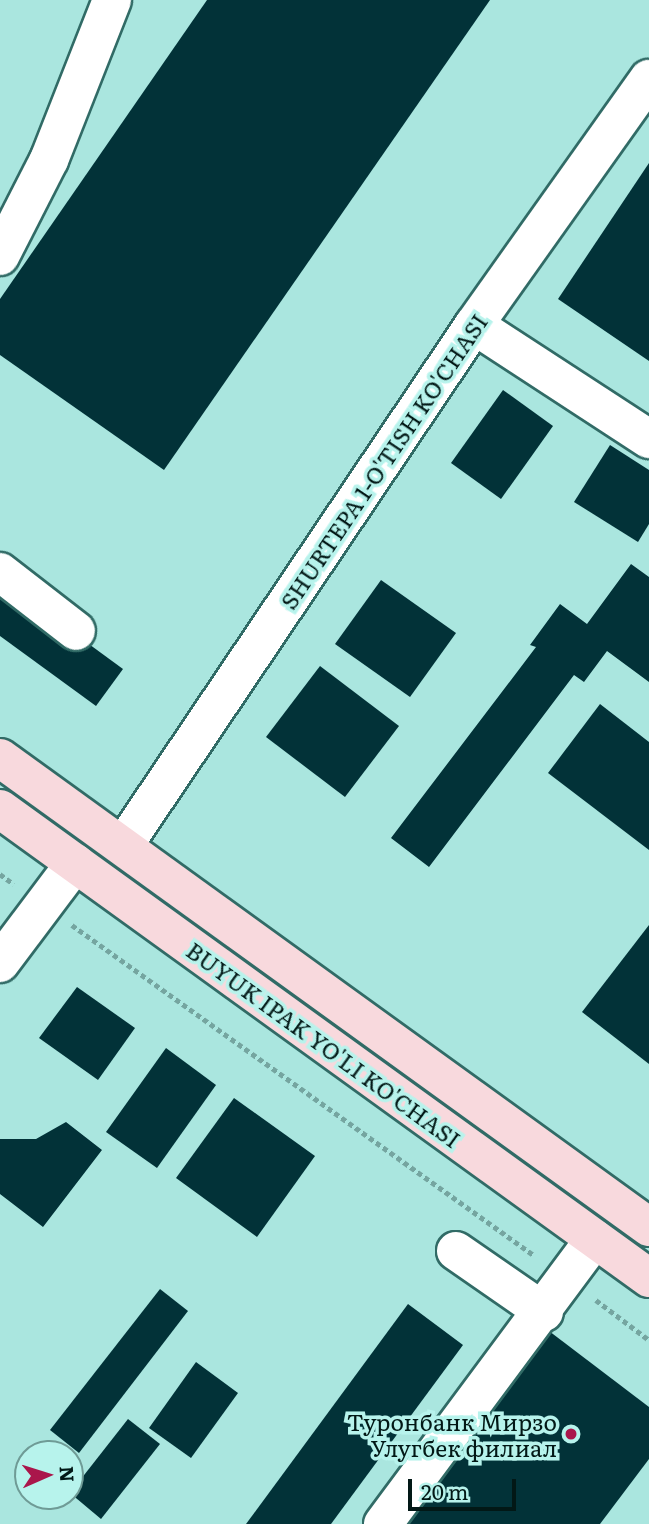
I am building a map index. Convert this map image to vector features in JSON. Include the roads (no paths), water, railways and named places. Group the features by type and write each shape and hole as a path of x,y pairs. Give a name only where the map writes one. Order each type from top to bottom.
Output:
{"main road":[{"name":"BUYUK IPAK YO'LI KO'CHASI","path":"0,758 649,1227"},
{"name":"BUYUK IPAK YO'LI KO'CHASI","path":"0,809 649,1278"},
{"path":"87,872 112,838"}],"street":[{"path":"0,256 49,160 111,0"},
{"name":"SHURTEPA 1-O'TISH KO'CHASI","path":"112,838 649,79"},
{"path":"474,325 649,439"},
{"path":"0,572 76,631"},
{"path":"0,964 42,904 87,872"},
{"path":"383,1524 569,1280 595,1239"},
{"path":"456,1251 544,1312"}],"place":[{"name":"Туронбанк Мирзо Улугбек филиал","path":"571,1434"}]}
